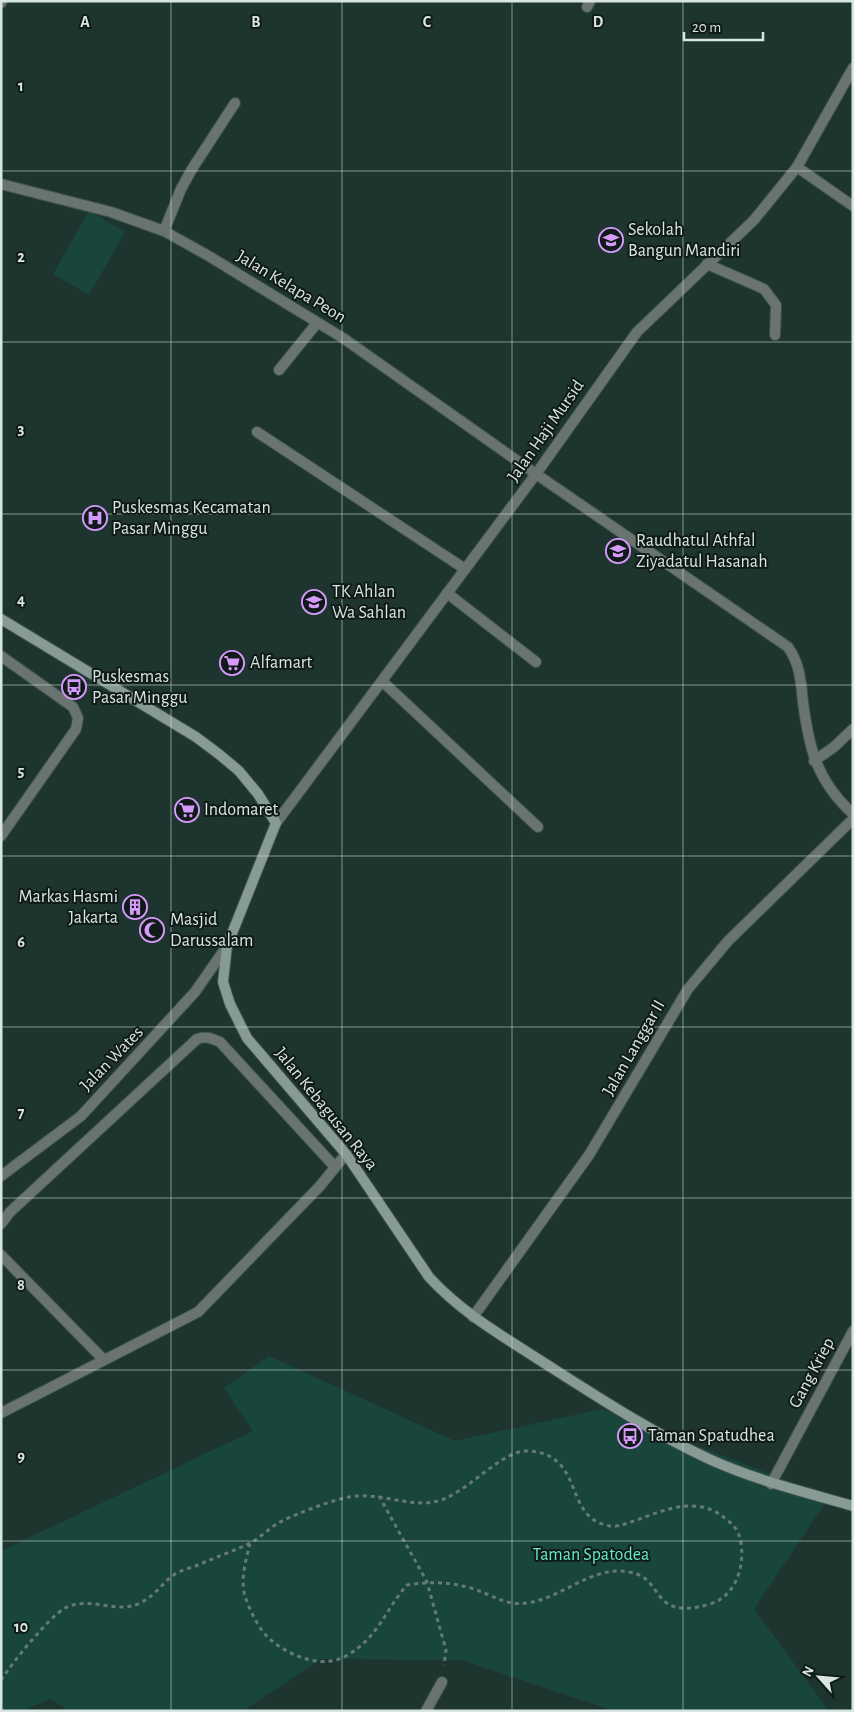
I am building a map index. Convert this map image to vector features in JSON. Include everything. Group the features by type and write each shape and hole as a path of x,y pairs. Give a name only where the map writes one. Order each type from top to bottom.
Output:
{"main road":[{"path":"1,619 196,737 220,754 239,771 258,794 276,823"},
{"name":"Jalan Kebagusan Raya","path":"276,823 227,946 223,982 230,1004 247,1038 346,1154 429,1277 446,1295 473,1317 597,1397 656,1432 708,1459 771,1484 853,1506"}],"street":[{"name":"Jalan Haji Mursid","path":"276,823 536,474 638,332 754,220 797,167 853,68"},
{"path":"164,231 192,169 235,103"},
{"path":"797,167 853,206"},
{"name":"Jalan Kelapa Peon","path":"1,184 111,212 164,231 343,338 536,474 788,647 799,669 814,761 836,798 853,814"},
{"path":"708,264 764,289 776,305 775,335"},
{"path":"278,370 317,322"},
{"path":"257,432 465,569"},
{"path":"447,593 536,662"},
{"path":"1,656 73,707 78,718 76,729 1,836"},
{"path":"382,681 538,826"},
{"path":"814,761 834,748 853,729"},
{"name":"Jalan Langgar II","path":"473,1317 589,1155 688,989 728,941 853,819"},
{"name":"Jalan Wates","path":"1,1176 81,1116 155,1038 195,992 227,946"},
{"path":"1,1224 10,1212 189,1045 203,1037 209,1037 220,1042 335,1167"},
{"path":"1,1413 198,1312 320,1186 346,1154"},
{"path":"1,1255 104,1360"},
{"name":"Gang Kriep","path":"771,1484 853,1331"},
{"path":"426,1711 442,1682"}],"path":[{"path":"1,1680 54,1616 66,1607 91,1602 116,1607 138,1605 156,1593 175,1574 250,1544 279,1523 339,1499 360,1495 433,1502 453,1495 502,1461 523,1450 546,1453 562,1463 581,1506 592,1519 606,1526 618,1526 684,1505 702,1506 721,1515 739,1532 743,1564 731,1590 715,1603 688,1610 673,1608 660,1600 646,1580 632,1572 615,1571 596,1575 542,1600 523,1604 506,1602 476,1590 455,1585 427,1582 407,1584 395,1598 386,1618 366,1642 345,1657 323,1662 296,1656 271,1641 257,1622 244,1594 244,1570 250,1544"},
{"path":"379,1496 427,1582 446,1650 442,1682"},
{"path":"1,1672 6,1673"}],"green space":[{"path":"89,211 125,232 89,295 53,274"},
{"name":"Taman Spatodea","path":"269,1356 455,1441 602,1409 829,1497 754,1609 829,1711 614,1711 461,1660 321,1659 243,1711 69,1711 51,1699 21,1711 1,1711 1,1551 253,1431 224,1388"}],"place":[{"name":"Sekolah Bangun Mandiri","path":"611,240"},
{"name":"Puskesmas Kecamatan Pasar Minggu","path":"95,518"},
{"name":"Raudhatul Athfal Ziyadatul Hasanah","path":"618,551"},
{"name":"TK Ahlan Wa Sahlan","path":"314,602"},
{"name":"Alfamart","path":"232,663"},
{"name":"Puskesmas Pasar Minggu","path":"74,687"},
{"name":"Indomaret","path":"187,810"},
{"name":"Markas Hasmi Jakarta","path":"135,907"},
{"name":"Masjid Darussalam","path":"152,930"},
{"name":"Taman Spatudhea","path":"630,1436"}]}
